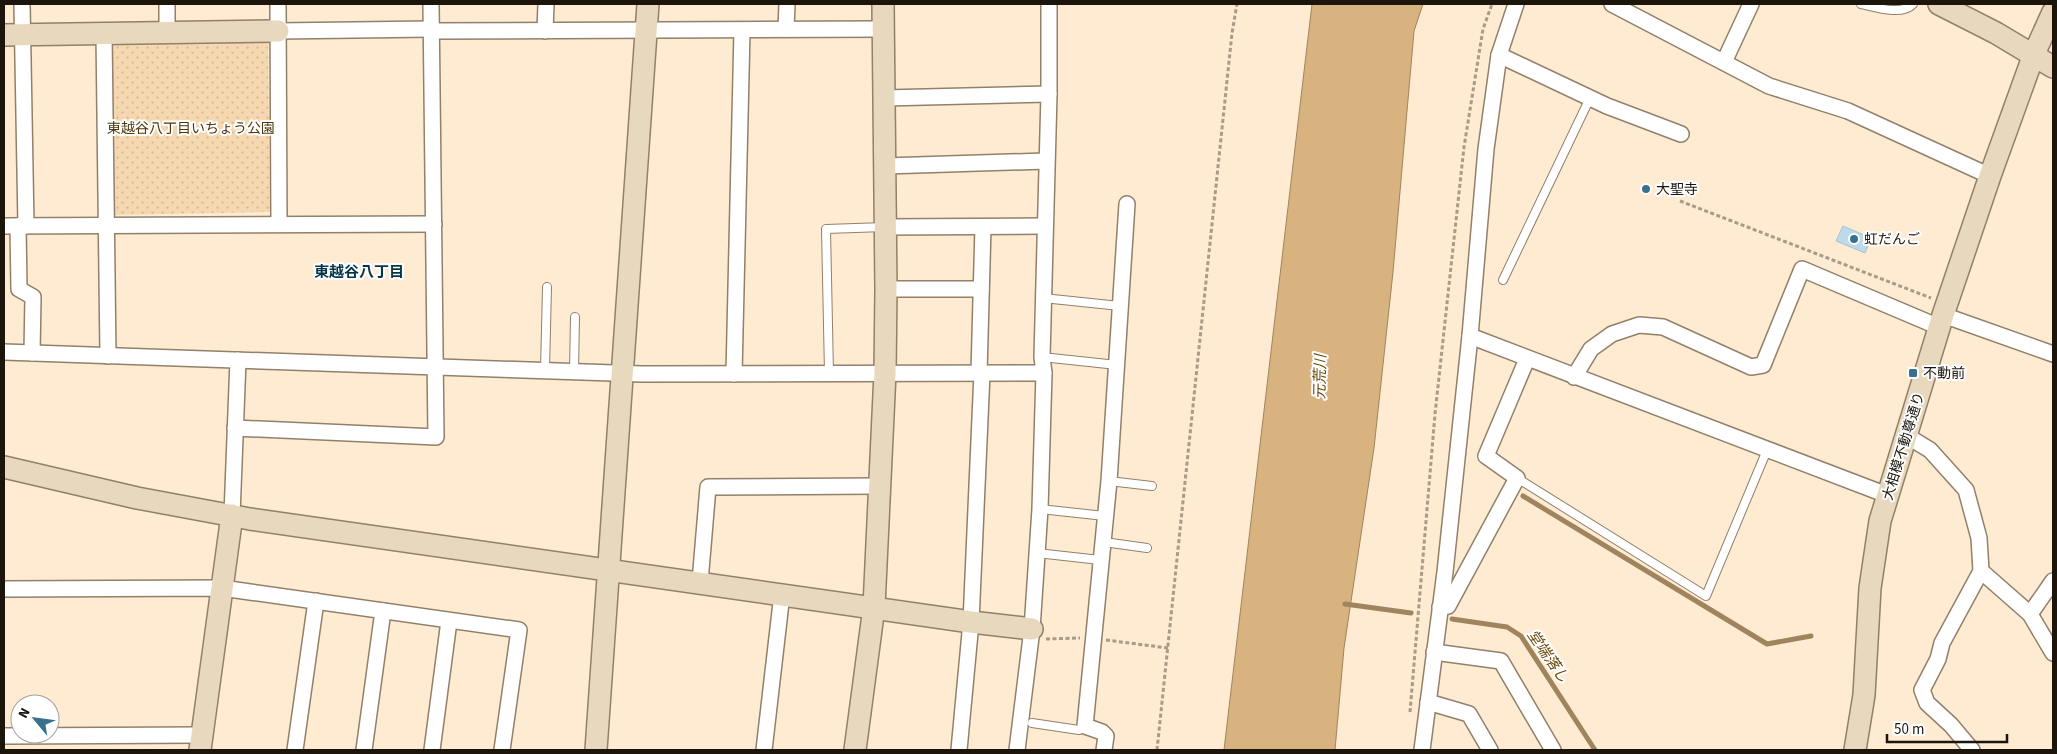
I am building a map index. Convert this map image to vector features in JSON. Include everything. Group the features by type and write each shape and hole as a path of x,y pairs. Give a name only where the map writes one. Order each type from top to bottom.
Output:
{"street":[{"path":"22,4 13,35 16,226 19,289 33,297 32,354"},
{"path":"167,4 167,32"},
{"path":"278,4 278,224"},
{"path":"235,428 436,437 431,4"},
{"path":"545,31 546,4"},
{"path":"596,750 648,4"},
{"path":"786,30 787,4"},
{"path":"855,750 874,607 885,373 883,4"},
{"path":"1017,750 1032,629 1040,509 1044,373 1042,356 1043,298 1049,94 1049,4"},
{"path":"1422,750 1470,336 1486,149 1499,55 1516,4"},
{"path":"1612,4 1770,86 1848,111 1990,176"},
{"path":"1724,62 1751,4"},
{"path":"1939,4 2034,54 2053,67"},
{"name":"大相模不動尊通り","path":"1855,750 1864,695 1870,588 1880,521 1943,315 1990,176 2034,54 2053,12"},
{"path":"13,35 278,31 742,31 883,29"},
{"path":"734,374 742,31"},
{"path":"104,34 108,356"},
{"path":"1499,55 1590,98 1681,134"},
{"path":"884,98 1049,94"},
{"path":"884,166 1046,161"},
{"path":"1104,750 1106,736 1102,732 1085,726 1094,652 1100,560 1104,542 1109,481 1127,204"},
{"path":"16,226 434,224"},
{"path":"959,750 971,622 983,226"},
{"path":"885,227 1045,226"},
{"path":"1574,376 1591,349 1612,334 1639,325 1663,327 1751,367 1763,365 1802,269 1943,315 2053,354"},
{"path":"886,289 981,289"},
{"path":"1470,336 1887,496"},
{"path":"4,352 621,373 1044,373"},
{"path":"1440,607 1448,606 1517,478 1486,456 1528,359"},
{"path":"4,736 201,743 232,515 238,360"},
{"path":"1907,436 1930,450 1966,490 1979,538 1981,571 1942,643 1938,659 1922,690 1927,703 1950,724 1972,750"},
{"path":"4,467 110,492 232,515 971,622 1032,629"},
{"path":"700,582 708,487 879,486"},
{"path":"1981,571 2030,614 2053,653"},
{"path":"2030,614 2053,581"},
{"path":"4,589 222,588 519,630 502,750"},
{"path":"764,750 782,594"},
{"path":"295,750 316,601"},
{"path":"364,750 383,611"},
{"path":"432,750 449,621"},
{"path":"1434,652 1501,661 1553,750"},
{"path":"1428,702 1470,714 1490,750"}],"lane":[{"path":"1861,4 1901,10 1913,4"},
{"path":"1503,280 1590,98"},
{"path":"829,372 826,229 885,227"},
{"path":"545,370 547,286"},
{"path":"1043,298 1120,306"},
{"path":"574,371 575,317"},
{"path":"1042,356 1117,365"},
{"path":"1517,478 1706,596 1767,450"},
{"path":"1109,481 1152,486"},
{"path":"1040,509 1105,516"},
{"path":"1104,542 1147,548"},
{"path":"1037,554 1100,560"},
{"path":"1032,723 1079,730 1087,727"}],"path":[{"path":"1157,750 1232,33 1237,4"},
{"path":"1410,713 1435,414 1464,147 1483,29 1492,4"},
{"path":"1680,201 1943,315"},
{"path":"1154,646 1168,648"}],"green space":[{"name":"東越谷八丁目いちょう公園","path":"268,40 270,212 114,215 111,43"}],"water":[{"name":"元荒川","path":"1312,4 1423,4 1414,31 1393,272 1374,448 1344,648 1335,750 1224,750"}],"building":[{"name":"虹だんご","path":"1843,226 1871,238 1865,253 1836,241"}],"waterway":[{"path":"1523,496 1767,644 1811,636"},
{"name":"堂端落し","path":"1345,604 1411,613"},
{"name":"堂端落し","path":"1452,619 1507,627 1521,636 1595,750"}],"place":[{"name":"大聖寺","path":"1646,189"},
{"name":"虹だんご","path":"1854,239"},
{"name":"不動前","path":"1913,373"}],"district":[{"name":"東越谷八丁目","path":"359,272"}]}
